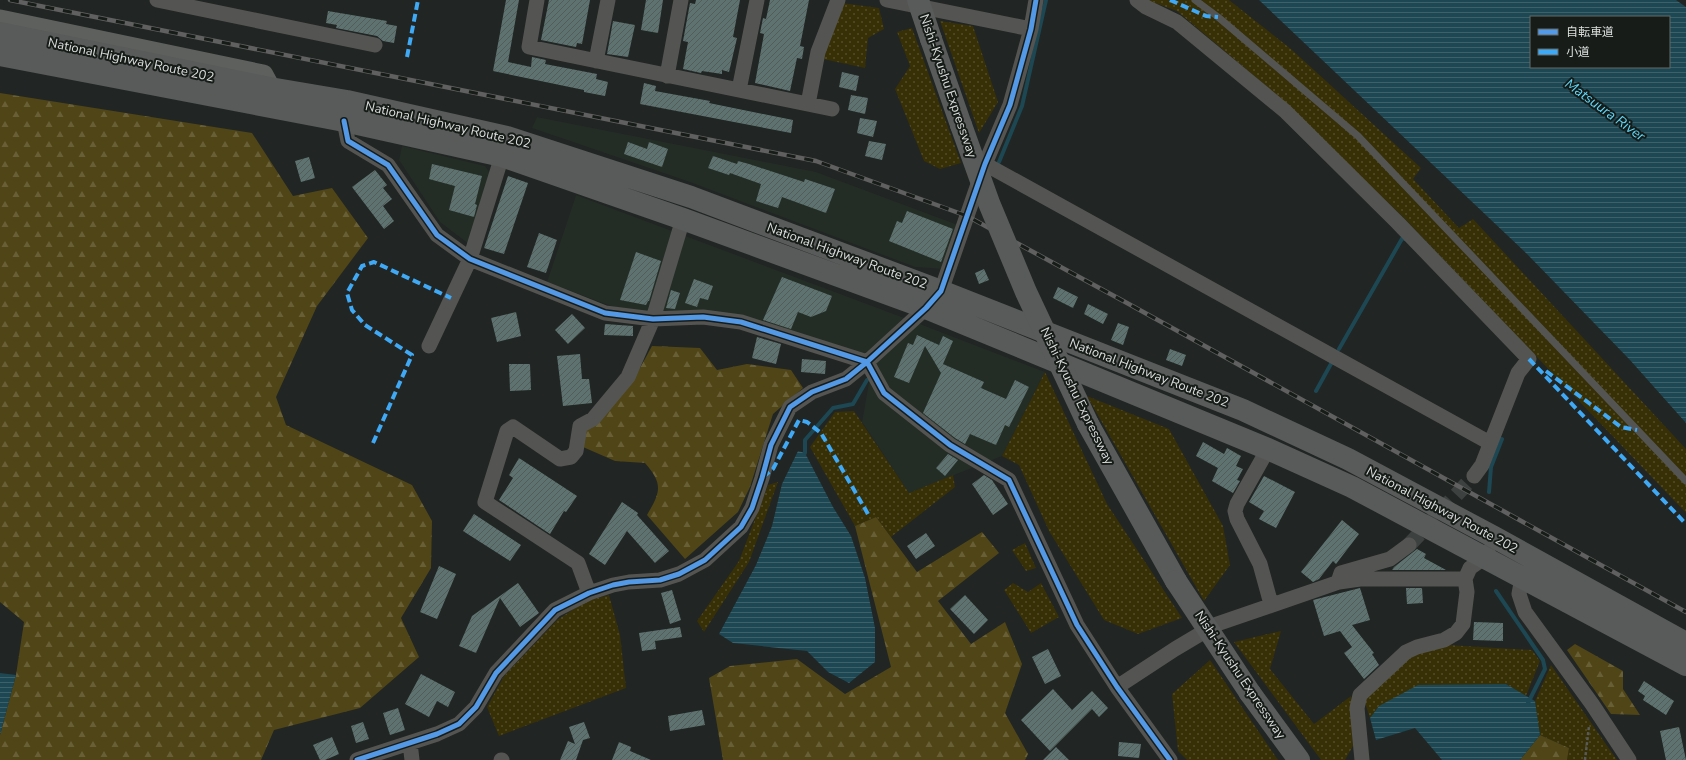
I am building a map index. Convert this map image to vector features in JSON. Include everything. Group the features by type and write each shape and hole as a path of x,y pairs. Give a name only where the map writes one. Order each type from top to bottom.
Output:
{"highway":[{"name":"Nishi-Kyushu Expressway","path":"918,0 960,125 990,203 1026,292 1088,424 1176,581 1250,693 1299,760"},
{"name":"National Highway Route 202","path":"0,33 270,88 347,101 507,137 691,197 941,291 1243,410 1348,459 1494,537 1686,643"},
{"name":"National Highway Route 202","path":"0,55 344,121 502,156 683,219 926,308 1268,449 1352,487 1686,665"}],"main road":[{"path":"0,20 264,75 270,88"}],"street":[{"path":"537,0 529,47 832,109"},
{"path":"596,61 608,0"},
{"path":"667,76 681,0"},
{"path":"739,90 757,0"},
{"path":"808,104 818,52 838,0"},
{"path":"887,0 1031,29"},
{"path":"357,760 437,734 458,724 476,707 496,673 555,610 589,593 629,582 660,580 679,574 705,560 741,527 752,508 762,478 770,445 790,406 812,392 846,379 867,362 926,308 941,291 985,164 1010,105 1031,29 1036,0"},
{"path":"1137,0 1146,7 1177,22 1285,111 1398,223 1530,359 1518,373 1482,465 1474,476"},
{"path":"167,1 375,45"},
{"path":"344,121 348,141 388,165 437,235 470,259 605,313 653,319 703,317 741,322 867,362 884,393 950,445 1009,480 1077,625 1117,687 1166,758"},
{"path":"429,346 470,259 502,156"},
{"path":"985,164 1490,443"},
{"path":"589,593 578,563 485,502 507,431 513,428 560,459 571,457 576,451 580,426 593,419 628,377 653,319 683,219"},
{"path":"1268,449 1236,504 1235,511 1237,519 1260,564 1271,604"},
{"path":"1362,760 1357,708 1360,695 1406,652 1417,647 1444,640 1456,633 1464,624 1467,592 1465,579 1470,568 1484,558 1494,537"},
{"path":"1339,582 1341,573 1390,559 1409,545"},
{"path":"1522,578 1518,594 1525,612 1592,704 1628,760"},
{"path":"1117,687 1175,649 1217,624 1271,604 1339,582 1360,579 1465,579"},
{"path":"410,743 412,760"}],"lane":[{"path":"1195,0 1218,17 1358,136 1686,481"}],"path":[{"path":"1584,760 1592,704"}],"shaded area":[{"path":"1147,0 1229,0 1291,49 1421,168 1413,179 1459,228 1473,219 1686,449 1686,513 1404,218 1278,96 1177,11"},
{"path":"842,3 879,8 884,29 868,38 865,68 823,59"},
{"path":"940,21 973,26 998,102 979,133"},
{"path":"912,28 961,163 940,169 924,161 895,89 910,66 897,32"},
{"path":"537,117 816,172 958,225 944,269 915,267 690,182 532,128"},
{"path":"402,146 485,166 492,176 470,245 440,222 399,160"},
{"path":"576,195 1045,372 1002,456 909,493 862,422 873,360 720,313 667,314 619,309 547,282"},
{"path":"1045,372 1107,504 1182,618 1138,634 1104,620 1049,531 1019,465 1002,456"},
{"path":"1087,396 1169,429 1223,526 1230,565 1204,601"},
{"path":"854,411 909,493 953,475 955,487 891,537 876,517 855,526 810,447 835,412"},
{"path":"778,482 749,562 704,632 697,621 739,561 768,485"},
{"path":"1025,543 1036,568 1026,571 1012,550"},
{"path":"1013,583 1028,592 1041,583 1059,617 1031,633 1004,590"},
{"path":"609,595 620,635 626,688 499,736 487,707 504,676 557,620 586,601"},
{"path":"1281,631 1270,669 1314,724 1351,696 1353,746 1345,760 1321,760 1234,642"},
{"path":"1448,645 1532,650 1540,661 1526,696 1506,684 1379,706 1370,718 1364,700 1413,653"},
{"path":"1210,660 1278,760 1187,760 1178,751 1172,694"},
{"path":"1551,665 1617,760 1567,760 1569,748 1540,735 1535,701"}],"green space":[{"path":"0,93 252,133 293,196 332,188 368,238 317,306 276,397 286,425 412,485 432,521 431,568 401,618 419,657 360,708 274,730 261,760 0,760 0,735 16,675 24,622 0,602"},
{"path":"652,346 700,348 717,370 747,364 791,370 803,388 773,414 750,487 738,512 685,559 647,515 655,500 658,488 655,477 645,463 615,461 583,447 584,431 634,379"},
{"path":"876,517 917,572 982,532 999,553 938,601 971,644 1005,622 1022,664 1005,713 1028,754 1025,760 723,760 709,678 730,666 797,659 845,694 891,667 855,526"},
{"path":"1575,644 1623,671 1623,689 1640,715 1611,714 1567,650"},
{"path":"1540,735 1569,748 1567,760 1520,760"}],"water":[{"name":"Matsuura River","path":"1259,0 1676,0 1686,7 1686,423 1630,360 1527,254"},
{"path":"798,451 805,453 833,507 851,536 865,578 875,628 875,662 849,683 828,672 807,651 733,643 719,634 756,565 772,526 782,484"},
{"path":"0,673 16,675 0,735"},
{"path":"1506,684 1535,701 1540,735 1520,760 1442,760 1415,728 1376,740 1370,718 1379,706 1418,685"}],"building":[{"path":"506,0 519,0 508,62 531,67 532,57 546,60 545,64 597,74 596,79 608,82 605,96 584,92 584,90 493,71"},
{"path":"549,0 590,0 582,44 577,43 576,47 541,40"},
{"path":"646,0 663,0 658,33 641,30"},
{"path":"696,0 740,0 733,37 737,38 729,72 722,70 722,74 702,71 701,73 683,69 688,42 683,41 690,3 695,4"},
{"path":"770,0 809,0 800,46 804,47 802,59 797,58 790,91 755,83 764,34 760,33 763,18 766,19"},
{"path":"328,11 387,21 386,24 397,26 394,43 383,41 377,36 336,28 337,25 326,23"},
{"path":"613,21 635,25 628,57 607,54"},
{"path":"842,72 859,76 856,91 839,87"},
{"path":"644,83 656,86 655,91 710,101 709,103 793,120 791,133 640,104"},
{"path":"851,95 868,98 865,114 848,110"},
{"path":"860,118 877,121 873,137 857,133"},
{"path":"869,141 886,144 882,160 865,156"},
{"path":"628,142 647,149 649,142 668,149 662,167 624,154"},
{"path":"713,156 737,164 738,161 749,164 804,182 805,179 835,189 826,213 782,197 778,208 756,201 761,184 730,173 729,175 708,168"},
{"path":"309,157 315,178 301,182 295,161"},
{"path":"432,164 482,176 475,204 477,205 474,217 449,210 455,186 429,179"},
{"path":"375,170 387,185 383,188 392,199 383,206 394,221 384,229 352,187"},
{"path":"508,176 528,183 504,254 484,248"},
{"path":"907,211 953,229 941,262 889,241 897,221 902,223"},
{"path":"539,233 557,240 546,273 527,267"},
{"path":"636,252 661,261 649,301 646,305 620,300"},
{"path":"984,269 989,280 979,284 975,273"},
{"path":"782,277 832,296 826,311 811,317 798,312 791,329 763,320"},
{"path":"694,279 713,286 708,300 700,298 697,307 685,303"},
{"path":"1058,287 1078,297 1073,308 1053,298"},
{"path":"671,290 680,293 675,309 666,308"},
{"path":"1088,304 1108,314 1103,324 1084,314"},
{"path":"516,312 521,336 497,342 491,318"},
{"path":"572,314 585,328 568,344 555,330"},
{"path":"1118,323 1129,327 1123,345 1111,340"},
{"path":"605,324 633,326 633,336 604,335"},
{"path":"917,335 939,345 943,336 953,341 943,364 984,382 981,388 1006,399 1015,380 1029,387 1009,427 1005,425 996,445 970,434 965,444 923,413 941,373 925,346 909,383 894,377 908,343 913,345"},
{"path":"757,337 781,344 776,364 752,358"},
{"path":"1170,349 1186,355 1182,366 1166,360"},
{"path":"580,354 582,379 589,379 592,403 563,406 557,356"},
{"path":"802,359 826,361 825,374 801,372"},
{"path":"509,364 530,364 531,390 510,391"},
{"path":"1203,442 1224,454 1227,448 1241,456 1236,466 1243,469 1237,480 1240,481 1233,493 1212,481 1218,468 1196,456"},
{"path":"948,454 958,460 945,476 936,468"},
{"path":"519,458 577,496 566,512 564,511 550,534 499,500 513,478 509,475"},
{"path":"984,475 992,480 1008,504 993,515 972,484"},
{"path":"1264,476 1295,492 1276,528 1259,519 1264,511 1249,502"},
{"path":"622,502 638,513 637,515 669,551 655,563 627,531 605,565 589,554"},
{"path":"474,514 521,545 510,561 463,531"},
{"path":"1342,520 1359,534 1336,564 1333,561 1319,579 1313,582 1301,572"},
{"path":"926,533 935,546 916,559 907,546"},
{"path":"1417,549 1426,554 1424,558 1446,570 1392,570"},
{"path":"439,566 456,574 437,619 420,612"},
{"path":"518,583 539,613 520,627 500,598 476,653 459,646 472,616"},
{"path":"1360,588 1370,620 1352,625 1374,653 1372,654 1379,665 1364,679 1344,653 1352,647 1340,631 1324,636 1313,600"},
{"path":"1406,588 1422,588 1423,603 1407,604"},
{"path":"672,590 681,620 670,624 661,593"},
{"path":"965,595 988,620 974,634 950,609"},
{"path":"1474,622 1503,623 1503,641 1473,640"},
{"path":"680,627 682,637 655,641 656,649 642,651 639,633"},
{"path":"1048,649 1061,676 1045,684 1032,657"},
{"path":"421,674 455,692 448,707 437,701 429,717 405,704"},
{"path":"1644,681 1674,701 1666,715 1643,700 1645,696 1638,691"},
{"path":"1053,689 1072,710 1092,691 1108,708 1099,717 1092,709 1050,751 1021,720"},
{"path":"398,708 405,730 390,735 383,713"},
{"path":"702,710 705,725 670,731 668,716"},
{"path":"363,722 369,739 356,743 351,726"},
{"path":"584,722 590,738 583,740 576,760 560,760 568,741 575,744 569,727"},
{"path":"1679,727 1686,760 1666,760 1660,731"},
{"path":"332,737 339,754 325,760 320,760 313,745"},
{"path":"619,742 631,747 630,751 651,760 612,760"},
{"path":"1119,742 1141,744 1139,758 1118,756"},
{"path":"1056,747 1069,760 1043,760"}],"waterway":[{"path":"999,162 1022,106 1046,0"},
{"path":"1339,349 1403,237 1405,239"},
{"path":"1316,391 1332,362"},
{"path":"805,453 805,440 833,408 853,404 867,380"},
{"path":"1489,492 1491,467 1502,439"},
{"path":"1496,591 1543,660 1545,669 1528,703"}],"tunnel":[{"path":"1409,545 1474,476"}],"railway":[{"path":"10,0 816,161 967,216 1686,612"}],"marked path":[{"path":"407,57 418,0"},
{"path":"1170,0 1206,16 1218,17"},
{"path":"373,443 412,355 365,325 352,310 347,293 362,266 374,262 451,298"},
{"path":"1529,359 1686,524"},
{"path":"1546,371 1621,427 1637,430"},
{"path":"763,477 773,469 799,420 807,422 821,433 868,514"}],"cycle path":[{"path":"357,760 437,734 459,724 476,707 496,673 555,610 589,593 613,585 629,582 660,580 679,574 705,560 741,527 752,508 771,445 790,407 812,392 846,379 867,362 926,308 941,291 985,164 1010,105 1031,29 1036,0"},
{"path":"344,121 348,141 388,165 437,235 470,259 605,313 653,319 703,317 741,322 867,362 884,393 950,445 1009,480 1077,625 1117,687 1170,760"}]}
